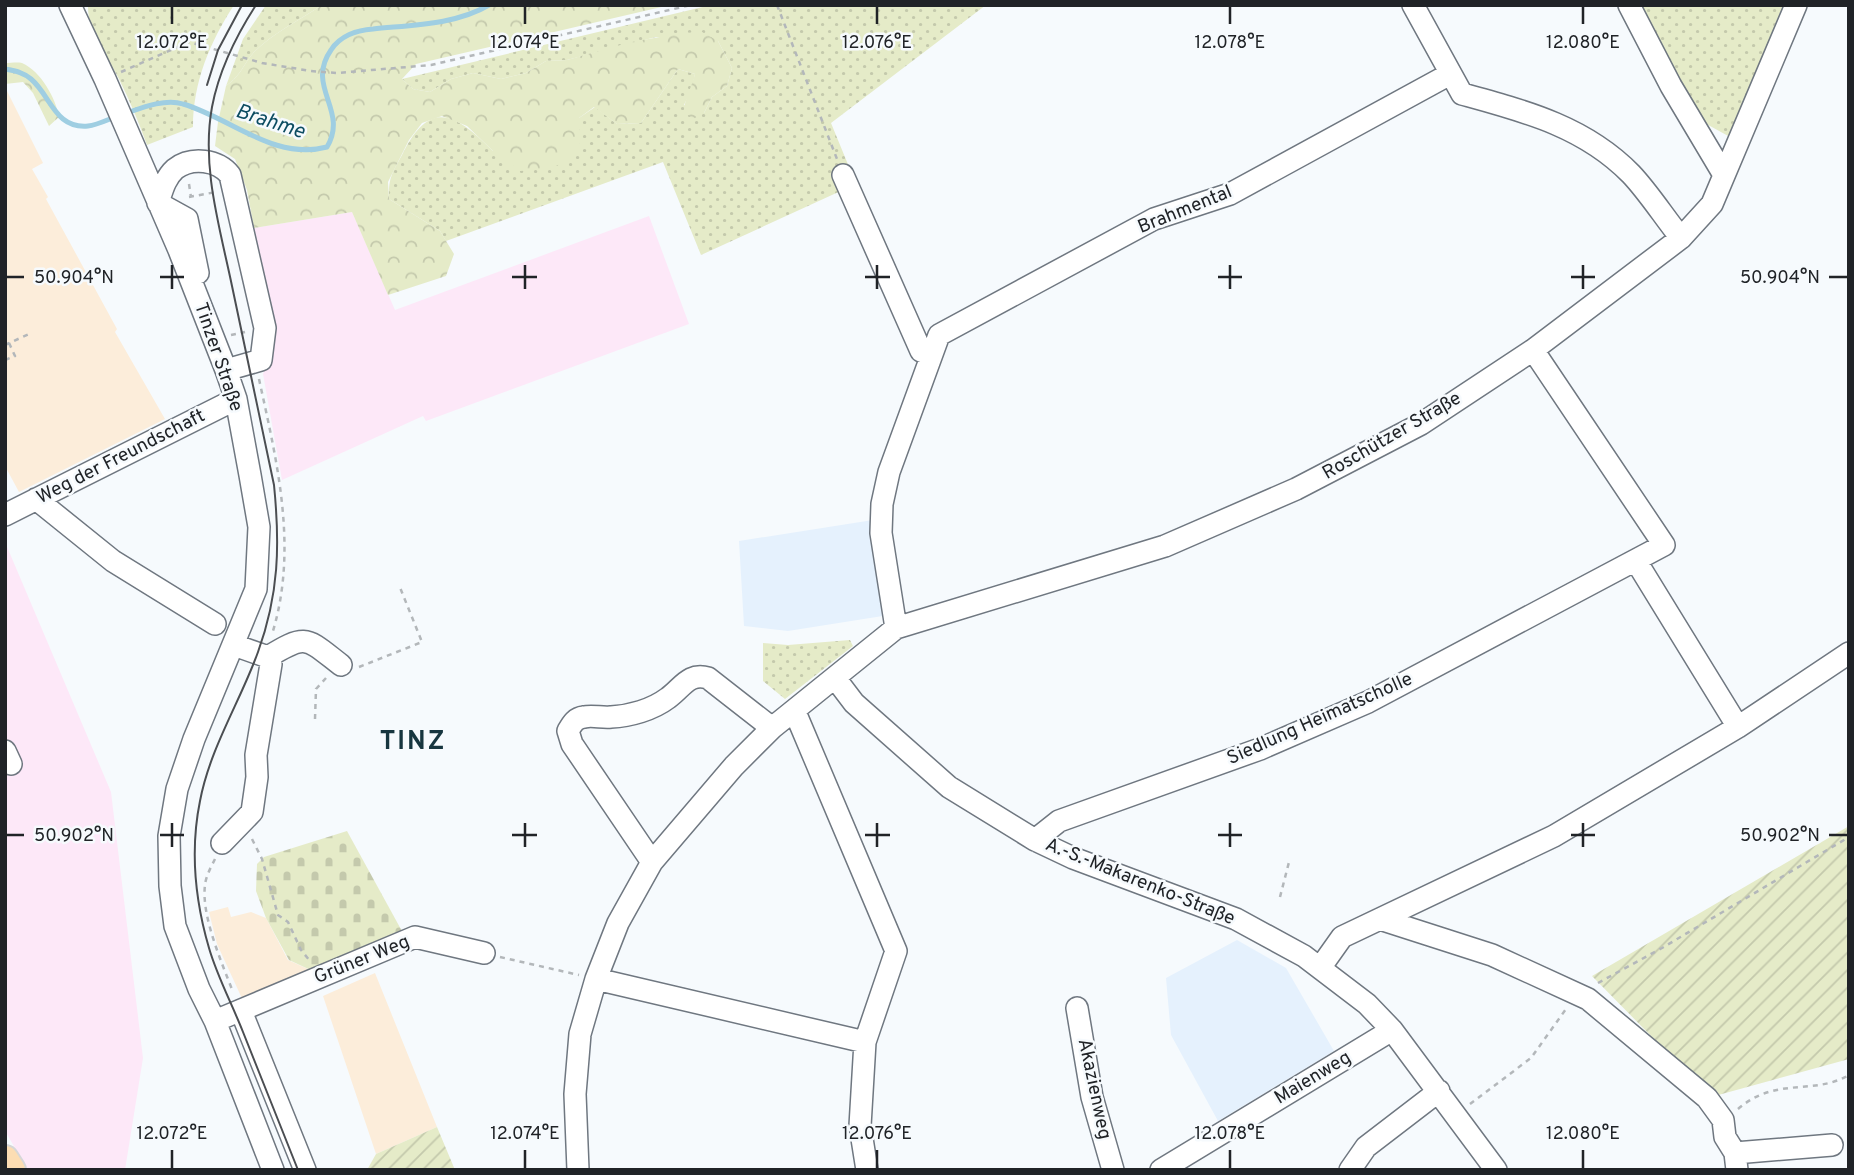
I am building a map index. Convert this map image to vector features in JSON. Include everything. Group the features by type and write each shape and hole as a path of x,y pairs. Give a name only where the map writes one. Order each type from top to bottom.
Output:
{"main road":[{"path":"5,1159 12,1170"}],"street":[{"name":"Tinzer Straße","path":"70,5 158,203 226,370 236,399 259,527 256,589 194,738 177,789 169,836 170,886 176,926 273,1170"},
{"path":"1413,5 1462,94 1519,110 1578,132 1630,174 1681,238"},
{"path":"1629,5 1671,86 1724,175"},
{"name":"Roschützer Straße","path":"835,678 897,628 1166,546 1284,495 1421,424 1533,350 1681,238 1712,204 1796,5"},
{"name":"Brahmental","path":"897,628 881,533 882,504 889,472 939,335 1154,219 1230,194 1450,74"},
{"path":"158,203 164,183 175,170 186,164 209,162 223,166 230,175 265,328 261,360 226,370"},
{"path":"843,175 921,351 931,355"},
{"name":"Siedlung Heimatscholle","path":"1035,840 1059,821 1260,749 1368,702 1664,545 1533,350"},
{"name":"Weg der Freundschaft","path":"5,515 236,399"},
{"path":"36,499 113,561 215,624"},
{"path":"1636,561 1738,727"},
{"path":"268,657 293,642 304,640 314,644 344,668"},
{"path":"222,843 252,812 257,777 256,755 271,664 268,657 234,645"},
{"path":"1320,968 1342,937 1554,836 1738,727 1849,653"},
{"path":"652,862 572,744 568,731 574,721 583,717 613,717 643,711 667,699 688,679 699,675 708,678 772,728"},
{"path":"578,1170 575,1094 580,1034 596,979 618,923 652,862 726,776 772,728 835,678"},
{"name":"A.-S.-Makarenko-Straße","path":"835,678 854,703 948,787 1035,840 1073,858 1236,919 1304,956 1367,1004 1392,1030 1496,1170"},
{"path":"794,712 896,951 865,1042 860,1126 867,1170"},
{"path":"1380,919 1492,955 1588,999 1707,1098 1730,1145 1832,1145"},
{"name":"Grüner Weg","path":"215,1021 415,937 484,953"},
{"path":"596,979 865,1042"},
{"name":"Akazienweg","path":"1077,1008 1091,1097 1114,1170"},
{"path":"241,1011 305,1170"},
{"name":"Maienweg","path":"1161,1170 1392,1030"},
{"path":"1350,1170 1366,1147 1439,1091"}],"path":[{"path":"105,79 189,42 262,63 311,71 337,73 431,65 691,5"},
{"path":"777,5 843,175"},
{"path":"158,203 235,188"},
{"path":"214,338 265,328"},
{"path":"5,360 15,356 7,344 29,334"},
{"path":"316,719 316,689 323,679 344,668 422,642 399,585"},
{"path":"241,822 262,859 278,915 288,922 301,950 313,965 315,979"},
{"path":"1456,1115 1531,1058 1577,994 1662,948 1849,837"},
{"path":"222,843 205,882 204,898 215,946 241,1011"},
{"path":"1280,897 1289,862"},
{"path":"484,953 596,979"},
{"path":"1730,1145 1753,1096 1781,1088 1837,1082 1849,1075"}],"shaded area":[{"path":"5,87 43,163 32,169 48,197 46,199 117,329 115,332 165,419 19,492 5,466"},
{"path":"352,212 395,310 649,216 689,324 426,421 423,416 282,480 263,374 274,346 275,322 254,228"},
{"path":"873,520 889,615 788,631 744,626 739,541"},
{"path":"5,542 111,792 143,1058 125,1170 28,1170 5,1131"},
{"path":"228,907 231,917 251,912 266,918 288,960 317,973 245,1005 217,944 209,912"},
{"path":"1237,940 1286,968 1334,1051 1218,1121 1171,1035 1166,978"},
{"path":"375,973 437,1127 376,1154 323,996"}],"green space":[{"path":"88,5 234,5 210,48 196,94 193,127 147,145 123,87 94,34"},
{"path":"266,5 322,5 261,45 226,86 243,39"},
{"path":"322,5 670,5 416,64 402,79 413,89 430,92 451,79 473,73 501,79 526,73 546,61 567,60 631,42 683,33 702,32 718,41 732,68 727,86 712,97 704,113 693,119 684,112 695,74 678,69 641,123 617,124 594,107 579,118 580,154 552,168 520,171 493,151 467,126 442,116 422,123 409,140 388,182 389,199 440,231 454,254 446,276 388,295 352,212 254,228 247,190 235,159 215,146 226,86 261,45"},
{"path":"711,5 986,5 831,123 856,184 701,255 663,162 446,241 440,231 389,199 390,180 413,135 434,118 456,121 468,128 493,151 579,118 595,107 617,124 641,123 678,69 695,74 684,105 704,113 712,97 727,86 732,68 718,41 656,37 567,60 546,61 526,73 501,79 473,73 451,79 430,92 413,89 402,79"},
{"path":"1639,5 1783,5 1730,137 1701,121"},
{"path":"5,63 22,63 35,72 46,86 55,102 59,117 49,126 33,93 23,82 5,84"},
{"path":"850,640 853,646 785,699 763,681 763,643 788,645"},
{"path":"1849,826 1849,1059 1711,1097 1592,976"},
{"path":"347,831 403,933 317,973 289,960 266,918 256,891 257,864 264,857"},
{"path":"437,1127 455,1170 367,1170 376,1154"}],"waterway":[{"name":"Brahme","path":"124,114 153,104 176,102 201,110 271,143 308,150 327,147 333,121 322,76 324,63 339,41 361,31 462,17 489,5"},
{"name":"Brahme","path":"5,69 22,73 31,79 61,117 77,126 98,124 115,117"}],"tram line":[{"path":"207,85 218,50 242,5"},
{"path":"256,5 235,41 219,80 212,107 209,152 217,220 274,485 276,569 270,610 258,652 205,781 197,819 195,856 200,912 212,958 298,1170"}],"district":[{"name":"TINZ","path":"413,742"}]}
